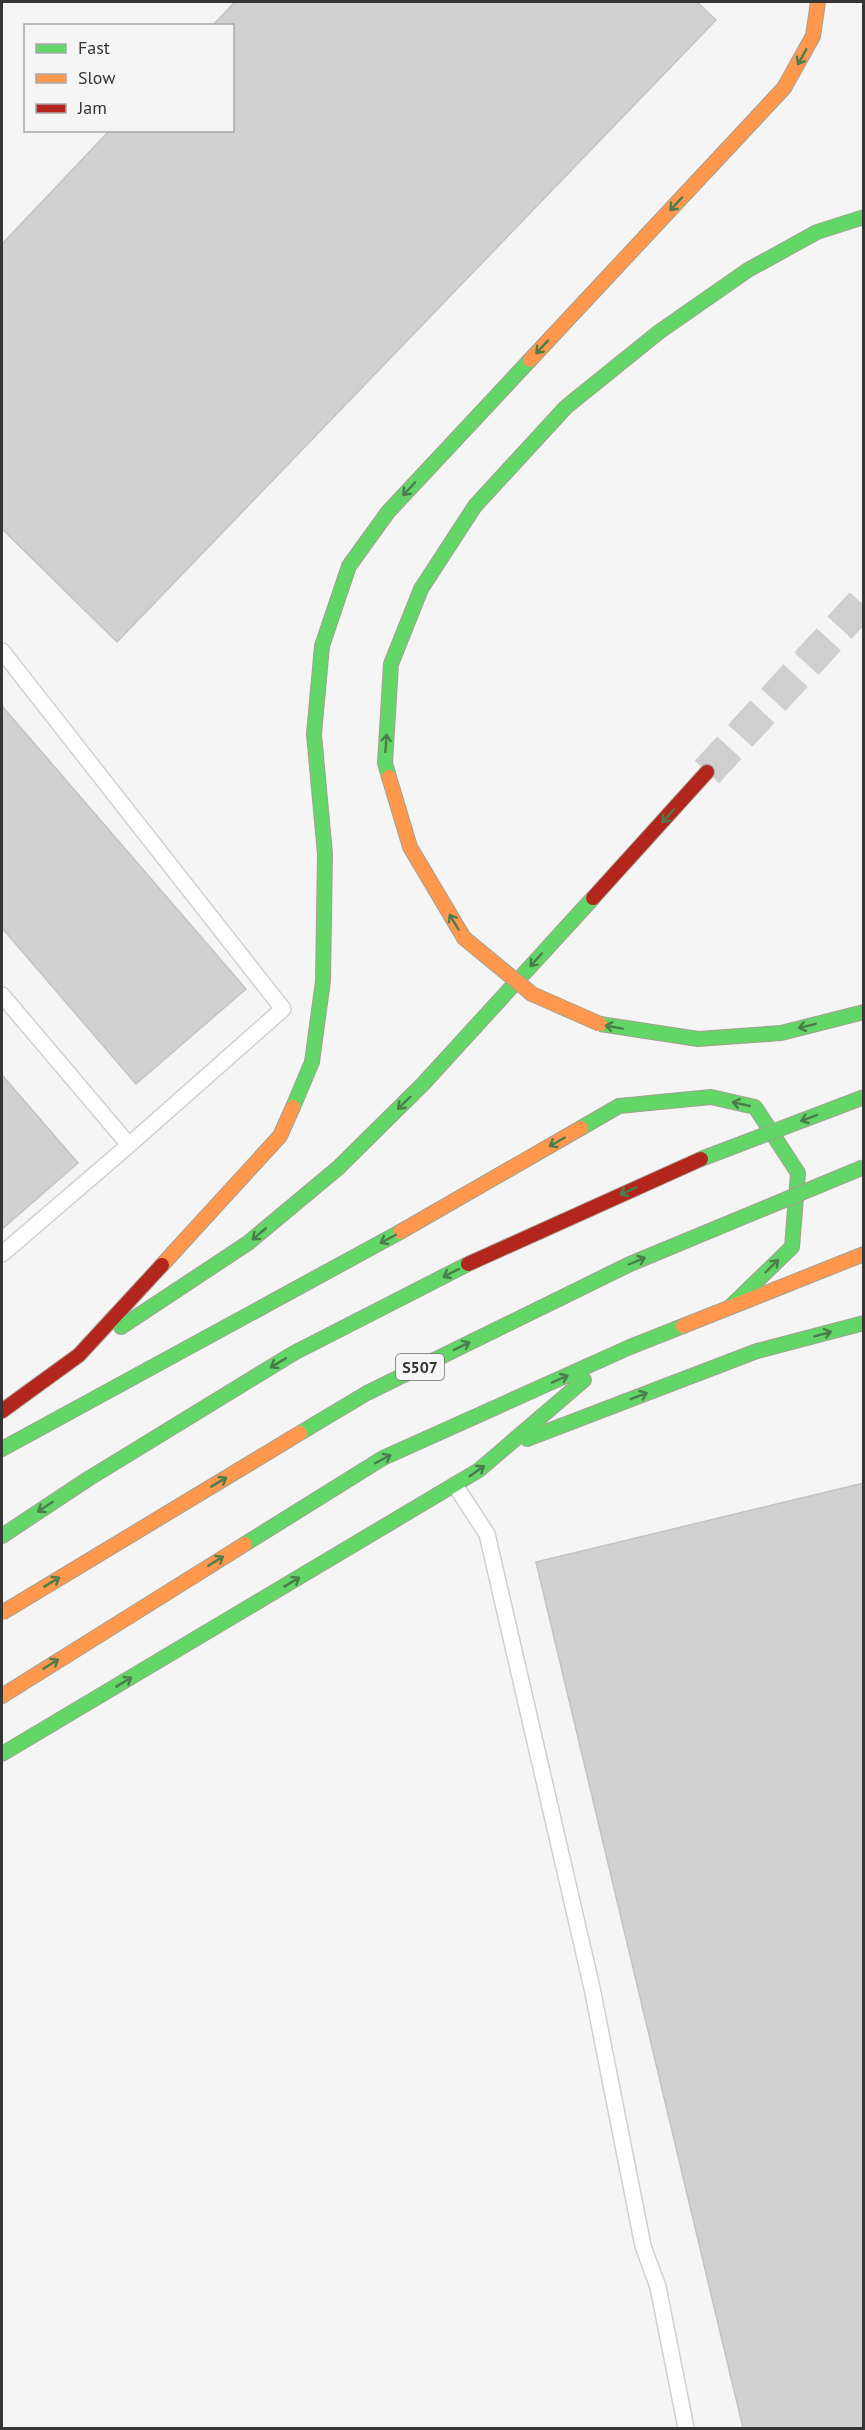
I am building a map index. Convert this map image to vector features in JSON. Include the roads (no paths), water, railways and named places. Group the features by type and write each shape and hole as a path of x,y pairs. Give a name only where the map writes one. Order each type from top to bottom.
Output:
{"highway":[{"path":"79,1355 280,1136 312,1062 323,981 325,854 314,734 322,646 349,566 388,512 784,88 813,36 818,2"},
{"path":"864,217 817,232 748,270 659,333 566,407 476,506 422,589 391,664 385,763 410,847 464,938 532,994 605,1026 698,1039 781,1033 864,1012"},
{"path":"2,1411 79,1355 248,1243 338,1168 423,1084 707,772"},
{"path":"2,1449 432,1215 619,1106 711,1097 755,1107 798,1173 792,1247 730,1307"},
{"path":"2,1536 88,1479 294,1353 496,1249 693,1162 864,1097"},
{"name":"S507","path":"2,1613 367,1393 630,1264 864,1167"},
{"path":"2,1696 383,1458 614,1355 864,1254"},
{"path":"787,1285 864,1262"},
{"path":"505,1447 757,1352 864,1323"},
{"path":"2,1754 479,1470 614,1355"}],"lane":[{"path":"2,651 283,1009 2,1254"},
{"path":"2,994 129,1145"},
{"path":"455,1485 487,1534 592,1988 643,2246 658,2287 686,2428"}],"tunnel":[{"path":"707,772 864,601"}]}
